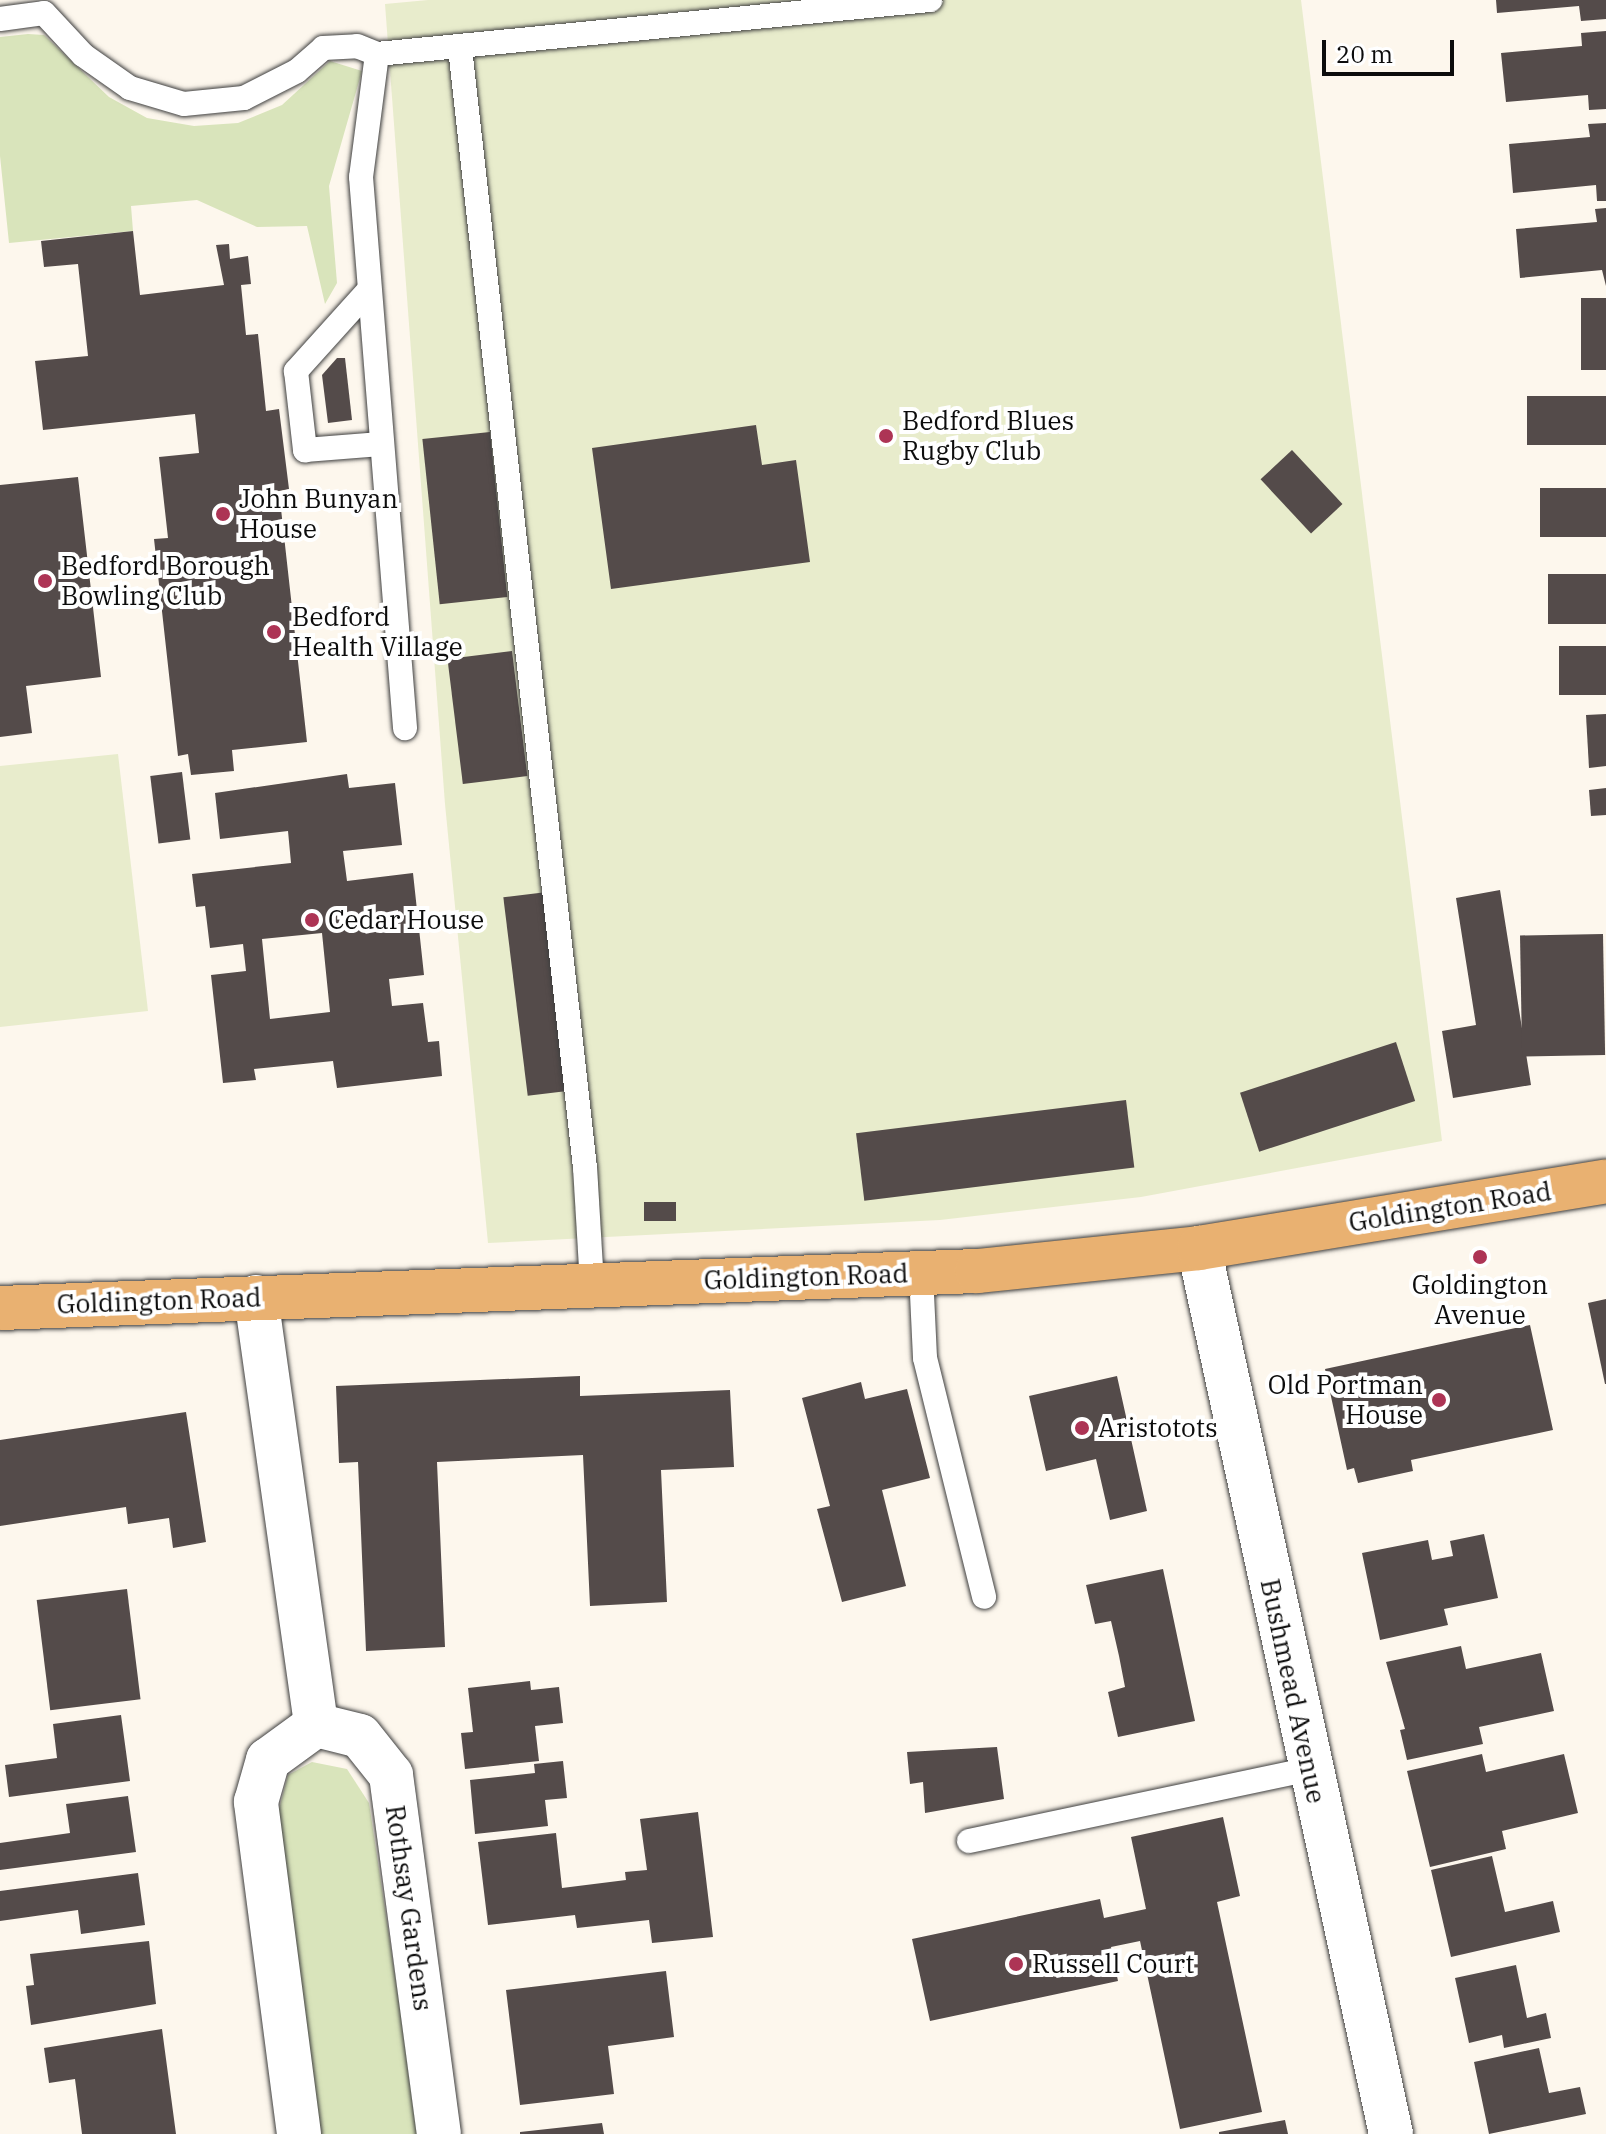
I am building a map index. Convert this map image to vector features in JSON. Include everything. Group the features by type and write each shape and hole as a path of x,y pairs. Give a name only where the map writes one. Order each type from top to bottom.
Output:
{"main road":[{"name":"Goldington Road","path":"0,1308 921,1273 1199,1248 1606,1181"}],"street":[{"name":"Bushmead Avenue","path":"1199,1248 1391,2134"},
{"path":"256,1297 316,1725 268,1760 256,1802 299,2134"},
{"name":"Rothsay Gardens","path":"316,1725 360,1736 391,1775 439,2134"}],"lane":[{"path":"0,19 44,13 83,55 130,88 184,104 244,98 297,71 323,48 357,46 377,54 460,48 930,0"},
{"path":"460,48 585,1167 592,1286"},
{"path":"377,54 361,177 405,728"},
{"path":"368,291 296,371 305,450 381,444"},
{"path":"921,1273 925,1358 984,1597"},
{"path":"969,1841 1310,1769"}],"green space":[{"name":"Bedford Blues Rugby Club","path":"428,0 1301,0 1442,1141 1141,1197 940,1220 488,1243 445,804 385,4"},
{"path":"44,35 109,97 147,118 194,126 238,123 282,105 330,61 362,71 329,186 337,283 325,304 307,226 257,227 197,200 131,206 133,231 9,243 0,156 0,37"},
{"path":"118,754 148,1011 0,1027 0,766"},
{"path":"312,1762 347,1769 369,1803 419,2134 314,2134 276,1821 288,1775"}],"building":[{"path":"1496,0 1606,0 1606,19 1581,21 1579,6 1497,13"},
{"path":"1606,31 1606,109 1589,110 1588,95 1506,102 1501,53 1582,46 1581,33"},
{"path":"1606,123 1606,201 1597,201 1596,185 1513,193 1509,144 1590,137 1588,124"},
{"path":"1606,208 1606,286 1602,270 1520,278 1516,229 1597,222 1595,209"},
{"name":"John Bunyan House","path":"133,231 140,295 224,285 216,245 229,244 230,259 248,256 251,284 241,285 246,335 258,334 266,411 279,409 289,489 279,491 307,742 232,750 234,771 191,775 188,754 178,756 154,539 168,538 159,457 199,453 195,414 43,430 35,361 88,356 78,264 44,267 41,241"},
{"path":"1581,298 1606,298 1606,370 1581,370"},
{"path":"337,358 345,358 352,420 328,423 322,375"},
{"path":"1527,396 1606,396 1606,445 1527,445"},
{"path":"756,425 762,465 796,460 810,562 611,589 592,448"},
{"path":"490,432 507,597 440,604 422,439"},
{"path":"1292,450 1342,504 1311,533 1261,479"},
{"name":"Bedford Borough Bowling Club","path":"78,477 101,677 26,686 32,733 0,737 0,485"},
{"path":"1540,488 1606,488 1606,537 1540,537"},
{"path":"1548,574 1606,574 1606,624 1548,624"},
{"path":"1559,646 1606,646 1606,695 1559,695"},
{"path":"512,651 527,776 463,784 447,659"},
{"path":"1606,714 1606,766 1589,768 1586,715"},
{"path":"182,772 190,839 159,843 150,776"},
{"name":"Cedar House","path":"347,774 349,788 395,783 402,845 343,851 347,881 413,873 424,975 389,979 392,1006 423,1003 428,1042 439,1041 442,1076 337,1088 333,1061 254,1069 256,1080 223,1083 211,975 246,971 243,944 210,948 205,906 196,907 192,874 291,863 288,831 220,839 215,793","holes":["322,933 330,1012 270,1019 262,939"]},
{"path":"1606,788 1606,815 1591,816 1589,790"},
{"path":"1500,890 1531,1085 1453,1098 1442,1031 1476,1025 1456,898"},
{"path":"547,892 571,1091 528,1096 503,897"},
{"path":"1603,934 1605,1055 1522,1056 1520,935"},
{"path":"1396,1042 1415,1101 1259,1152 1240,1093"},
{"path":"1126,1100 1134,1167 864,1201 856,1133"},
{"path":"644,1202 676,1202 676,1221 644,1221"},
{"path":"1606,1299 1606,1384 1605,1384 1588,1303"},
{"name":"Old Portman House","path":"1530,1325 1553,1430 1411,1460 1413,1471 1358,1483 1354,1468 1347,1470 1325,1369"},
{"path":"580,1376 580,1396 730,1390 734,1467 661,1470 667,1602 590,1606 583,1455 437,1462 445,1647 366,1651 358,1462 339,1463 336,1386"},
{"name":"Aristotots","path":"1117,1376 1147,1511 1110,1520 1096,1459 1046,1471 1029,1396"},
{"path":"861,1382 865,1399 907,1389 930,1478 882,1490 906,1586 842,1602 817,1509 830,1506 802,1398"},
{"path":"186,1412 206,1542 173,1548 169,1518 128,1524 126,1507 0,1526 0,1440"},
{"path":"1484,1534 1498,1598 1444,1609 1448,1625 1380,1640 1362,1553 1428,1540 1432,1560 1453,1556 1450,1541"},
{"path":"1163,1569 1195,1721 1118,1737 1108,1692 1125,1687 1119,1656 1111,1621 1095,1624 1086,1585"},
{"path":"127,1589 141,1699 50,1710 37,1600"},
{"path":"1461,1646 1466,1669 1541,1653 1554,1711 1479,1727 1483,1744 1407,1760 1400,1730 1405,1729 1386,1662"},
{"path":"530,1681 531,1690 559,1687 563,1723 535,1726 539,1761 465,1769 461,1733 473,1732 468,1688"},
{"path":"121,1715 130,1781 9,1797 5,1765 57,1758 53,1724"},
{"path":"997,1747 1004,1799 925,1813 923,1782 910,1784 907,1752"},
{"path":"1482,1754 1486,1772 1564,1754 1578,1813 1502,1831 1506,1849 1430,1867 1407,1771"},
{"path":"563,1761 567,1798 545,1800 548,1826 475,1834 470,1780 535,1773 534,1764"},
{"path":"128,1796 136,1852 0,1870 0,1843 70,1833 66,1804"},
{"path":"698,1812 713,1937 652,1943 649,1920 577,1928 575,1915 488,1925 478,1842 556,1833 562,1888 626,1880 625,1872 647,1870 640,1819"},
{"name":"Russell Court","path":"1223,1817 1240,1896 1217,1902 1262,2112 1180,2129 1140,1941 1111,1947 1118,1981 930,2021 912,1939 1100,1899 1104,1918 1146,1909 1131,1837"},
{"path":"1492,1856 1505,1912 1553,1901 1560,1932 1451,1957 1431,1870"},
{"path":"138,1873 145,1925 81,1934 78,1910 0,1921 0,1891"},
{"path":"149,1941 156,2004 31,2025 26,1986 34,1985 30,1954"},
{"path":"1516,1965 1527,2018 1546,2013 1551,2038 1504,2048 1502,2035 1469,2043 1455,1978"},
{"path":"666,1971 674,2037 608,2046 614,2094 520,2105 506,1990"},
{"path":"162,2029 176,2134 82,2134 75,2079 49,2083 44,2048"},
{"path":"1539,2048 1549,2093 1580,2087 1586,2114 1489,2134 1474,2062"},
{"path":"1285,2120 1288,2134 1219,2134 1219,2132"},
{"path":"602,2123 604,2134 520,2134 520,2132"}],"place":[{"name":"Bedford Blues Rugby Club","path":"886,436"},
{"name":"John Bunyan House","path":"223,514"},
{"name":"Bedford Borough Bowling Club","path":"45,581"},
{"name":"Bedford Health Village","path":"274,632"},
{"name":"Cedar House","path":"312,920"},
{"name":"Goldington Avenue","path":"1480,1257"},
{"name":"Old Portman House","path":"1439,1400"},
{"name":"Aristotots","path":"1082,1428"},
{"name":"Russell Court","path":"1016,1964"}]}
